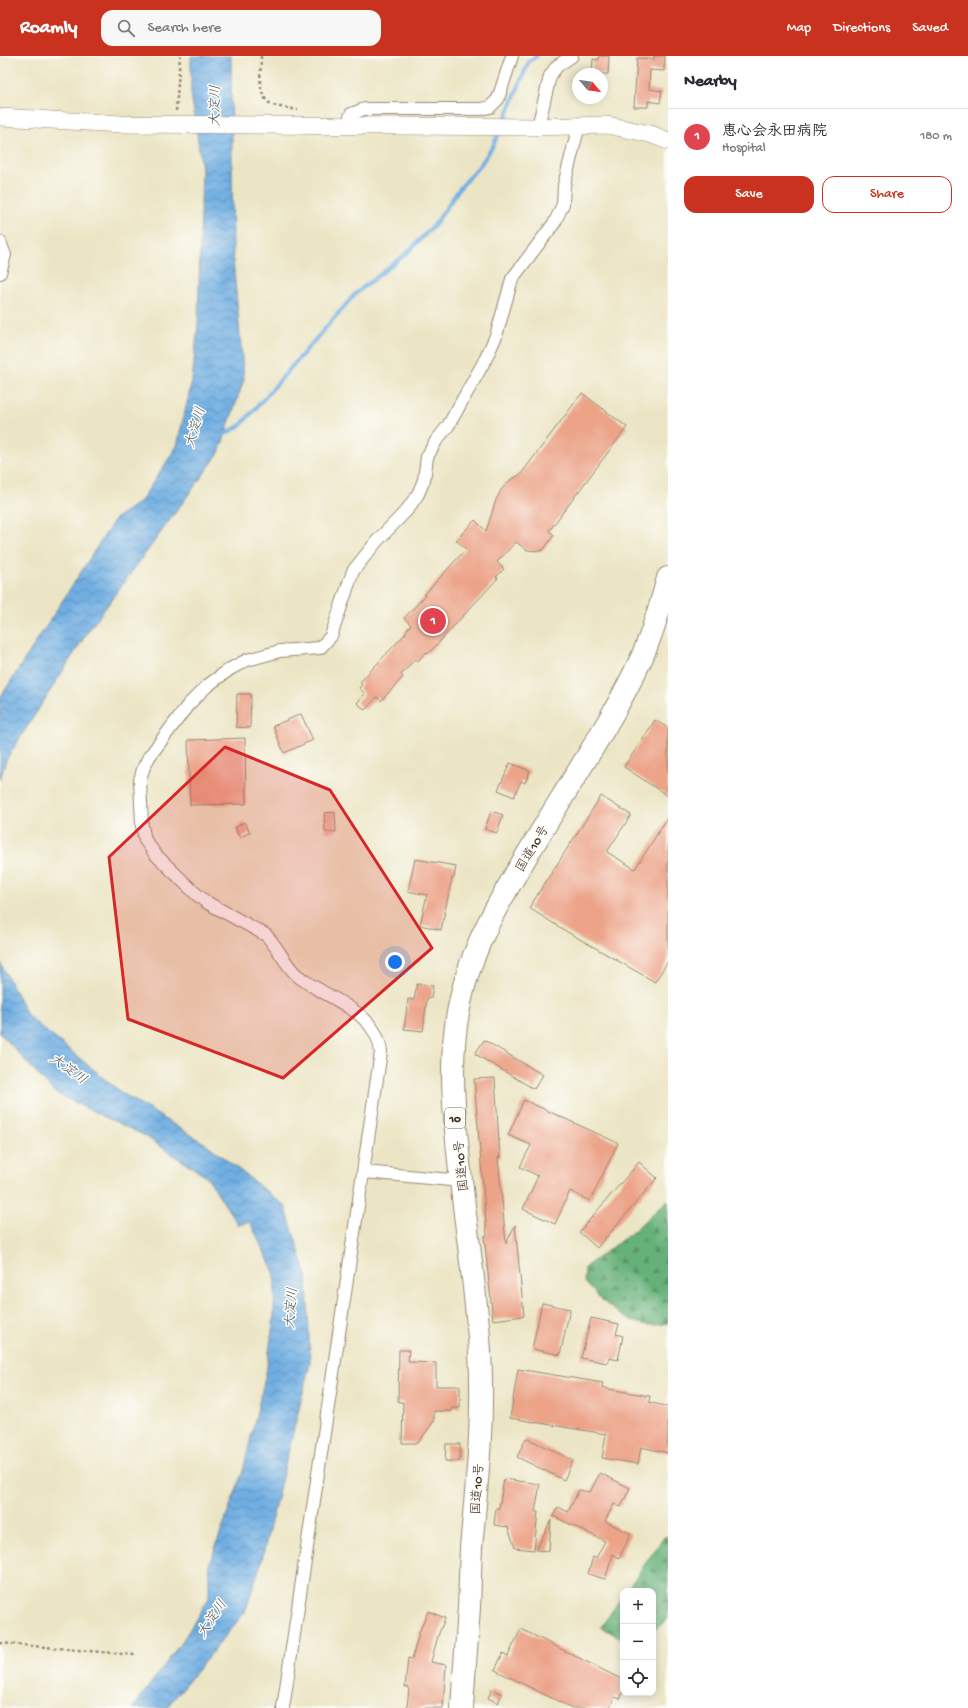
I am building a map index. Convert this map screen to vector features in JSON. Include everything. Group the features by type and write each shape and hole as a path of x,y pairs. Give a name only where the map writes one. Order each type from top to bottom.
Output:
{"highway":[{"name":"国道10号","path":"462,1708 471,1550 477,1496 481,1401 480,1353 472,1266 461,1181 453,1098 453,1054 460,1003 473,956 488,923 510,883 617,707 643,655 661,605 668,578"}],"street":[{"path":"347,126 351,114 364,109 481,109 490,107 498,99 512,56"},
{"path":"536,127 550,76 557,66 572,56"},
{"path":"0,116 121,124 178,125 536,127 607,125 650,134 668,141"},
{"path":"283,1708 365,1172 381,1052 380,1043 375,1032 348,1006 297,976 273,942 266,935 206,902 155,854 144,840 140,780 143,768 149,757 188,705 207,686 230,669 247,660 280,651 320,648 331,636 353,571 376,541 407,510 418,494 424,480 427,457 436,441 448,426 485,360 496,336 512,279 554,222 563,204 564,185 579,125"},
{"path":"0,242 5,255 0,273"},
{"path":"365,1172 461,1181"}],"path":[{"path":"178,125 180,56"},
{"path":"261,56 262,90 265,98 272,105 303,111"},
{"path":"0,1643 135,1656"}],"highlighted area":[{"path":"225,747 330,790 432,948 283,1078 128,1019 109,857"}],"green space":[{"path":"668,1200 668,1323 655,1325 643,1324 621,1315 601,1299 584,1281 585,1267 630,1234"},
{"path":"664,1537 668,1537 668,1619 656,1629 656,1588 628,1588"},
{"path":"620,1599 620,1637 601,1627"}],"water":[{"name":"大淀川","path":"191,56 231,56 233,260 244,379 219,453 87,633 6,760 0,780 0,698 115,519 141,501 177,446 192,381 198,324 202,169 191,93"},
{"name":"大淀川","path":"0,962 28,1016 122,1093 209,1146 285,1206 307,1276 310,1364 261,1563 245,1612 168,1708 133,1708 185,1637 209,1598 209,1565 243,1471 266,1373 274,1317 275,1274 250,1222 238,1225 208,1178 145,1136 55,1093 0,1033"}],"building":[{"path":"599,56 609,56 608,74 608,68 592,68 593,59 598,60"},
{"path":"654,56 665,56 664,71 650,70 649,89 662,91 660,103 648,101 648,107 634,107 637,58 654,59"},
{"path":"582,393 627,427 549,531 554,535 541,551 527,550 516,542 497,562 504,569 496,577 498,578 428,654 426,652 418,661 415,659 401,675 403,677 381,701 377,697 365,710 357,703 365,694 359,688 362,684 360,682 406,633 405,632 411,625 404,618 466,549 456,540 475,520 486,531 496,500 501,490 510,480 521,474"},
{"path":"237,694 251,694 250,728 236,727"},
{"path":"301,714 313,740 284,753 273,726"},
{"path":"655,720 668,728 668,796 624,767"},
{"path":"245,738 246,804 190,805 188,740"},
{"path":"510,763 530,771 525,783 521,781 514,797 498,790"},
{"path":"601,796 631,815 607,852 635,869 668,817 668,961 655,982 569,933 529,908"},
{"path":"491,811 503,815 497,833 485,829"},
{"path":"335,812 336,832 325,832 324,813"},
{"path":"244,822 250,832 240,838 235,828"},
{"path":"415,859 456,866 441,930 420,925 427,895 408,891"},
{"path":"417,984 433,986 431,998 427,998 423,1031 404,1029 408,999 414,1000"},
{"path":"484,1040 543,1075 534,1089 475,1054"},
{"path":"495,1078 500,1158 498,1157 506,1244 515,1225 524,1316 493,1320 484,1236 487,1236 474,1079"},
{"path":"524,1100 618,1143 590,1201 570,1191 555,1224 523,1209 538,1176 520,1167 531,1145 508,1135"},
{"path":"639,1162 657,1178 597,1248 579,1232"},
{"path":"542,1303 570,1309 560,1355 532,1349"},
{"path":"591,1318 619,1324 616,1334 623,1336 618,1360 609,1358 607,1363 581,1358"},
{"path":"399,1350 409,1350 408,1362 436,1363 436,1386 460,1386 460,1408 452,1408 452,1411 434,1411 434,1421 418,1443 402,1443 403,1402 398,1402"},
{"path":"518,1369 603,1383 602,1387 608,1389 650,1396 649,1402 668,1407 668,1453 641,1447 638,1464 602,1458 606,1434 510,1418"},
{"path":"526,1438 573,1460 564,1480 517,1457"},
{"path":"446,1444 460,1444 460,1461 445,1461"},
{"path":"600,1473 630,1488 621,1507 614,1504 605,1521 631,1534 619,1558 613,1554 605,1579 588,1574 593,1557 596,1558 605,1541 553,1516 558,1507 568,1512 579,1490 590,1492"},
{"path":"504,1479 540,1484 535,1512 538,1512 534,1550 515,1548 508,1527 494,1525 496,1508 499,1508"},
{"path":"551,1520 549,1551 536,1550"},
{"path":"428,1611 445,1618 438,1636 431,1662 446,1665 443,1708 407,1708 409,1687 405,1687 408,1658 412,1659 419,1633"},
{"path":"521,1629 620,1678 620,1696 621,1696 620,1699 615,1697 609,1708 572,1708 495,1670 503,1653 508,1656"},
{"path":"492,1689 502,1694 498,1703 488,1698"}],"waterway":[{"path":"504,122 529,61 537,56"},
{"path":"222,436 241,425 355,294 407,253 436,223 459,189 481,164 493,146 500,130"}],"place":[{"name":"恵心会永田病院","path":"433,621"}]}
